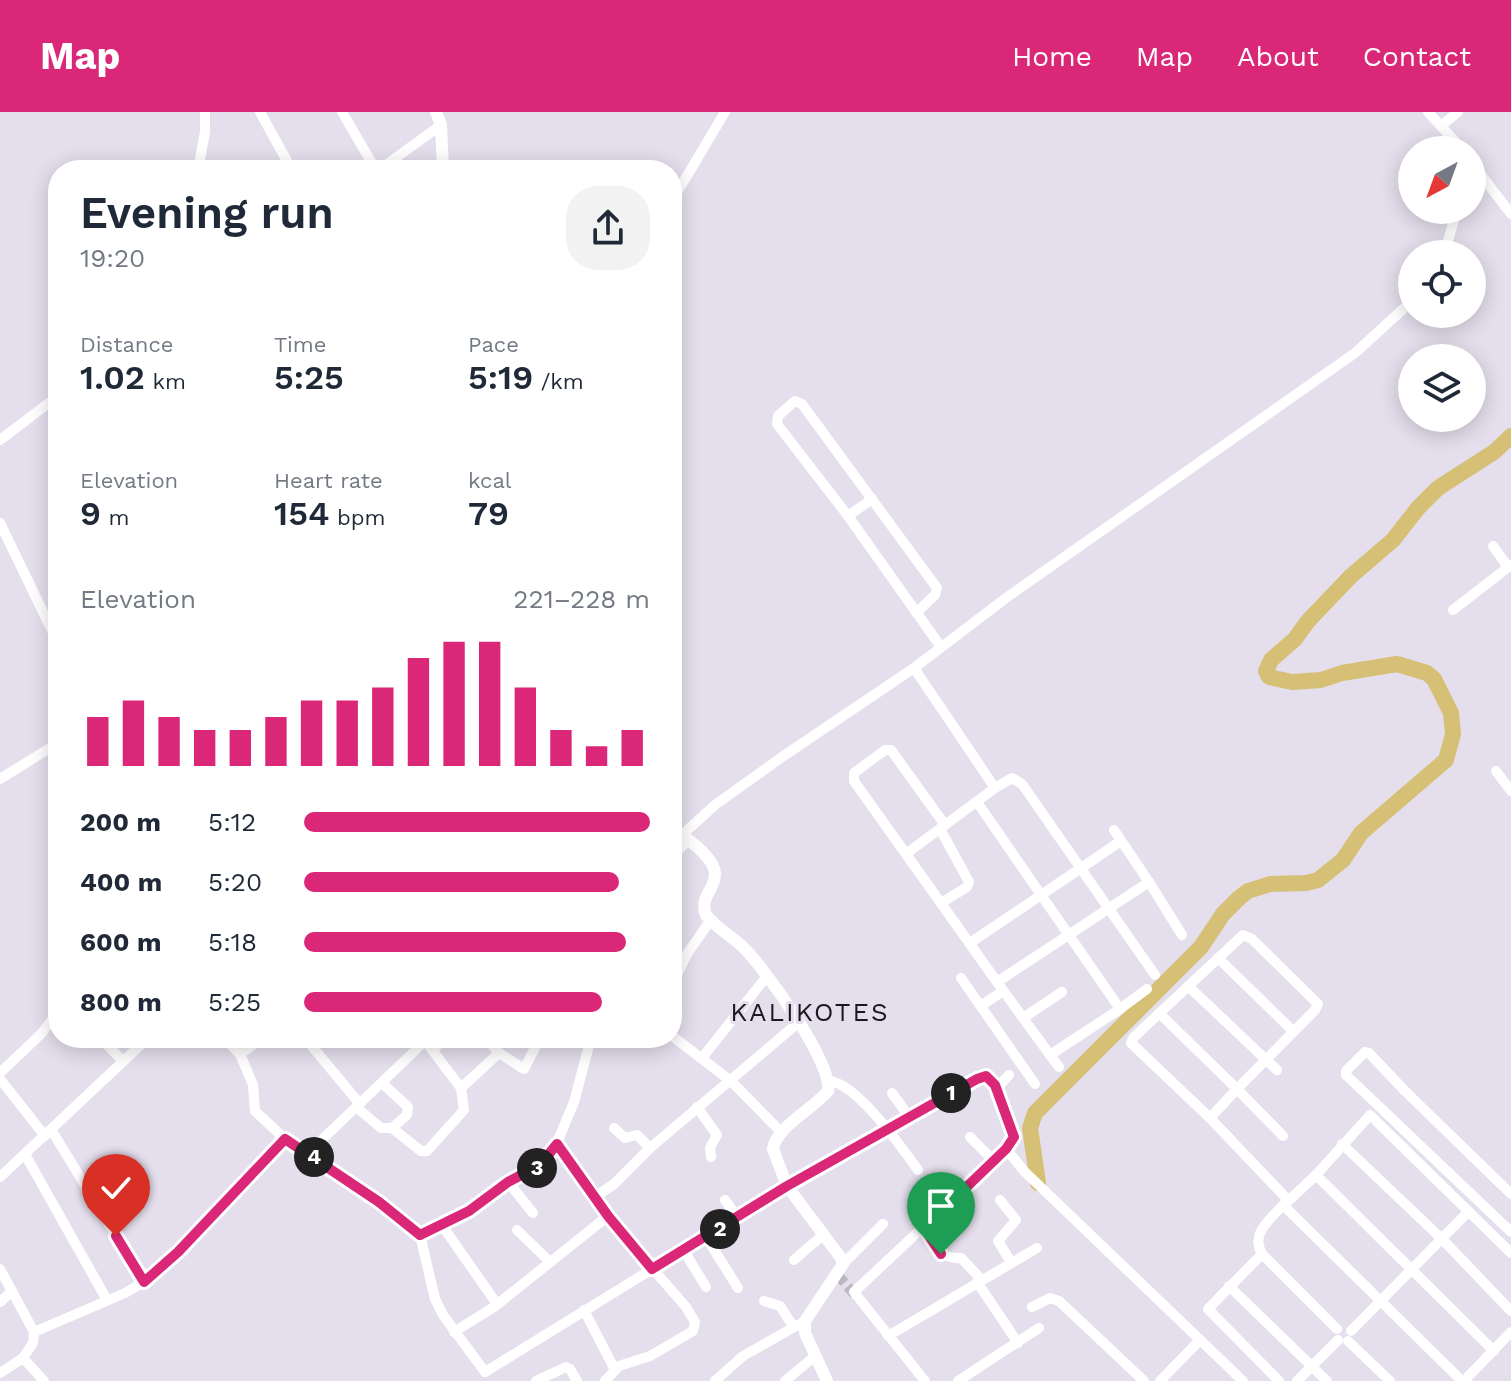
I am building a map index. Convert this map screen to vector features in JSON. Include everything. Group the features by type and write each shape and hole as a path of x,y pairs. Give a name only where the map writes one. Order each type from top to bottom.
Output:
{"street":[{"path":"203,160 205,112"},
{"path":"260,112 286,160"},
{"path":"342,112 372,160"},
{"path":"436,112 441,125 443,160"},
{"path":"682,184 725,112"},
{"path":"1428,112 1450,136"},
{"path":"1441,126 1458,112"},
{"path":"392,160 441,125"},
{"path":"1486,181 1511,214"},
{"path":"682,833 769,765 914,668 1006,598 1344,361 1398,313"},
{"path":"916,613 935,595 937,588 802,404 795,401 778,416 777,424 848,516 916,613 941,647"},
{"path":"0,440 48,404"},
{"path":"848,516 872,499"},
{"path":"0,523 48,622"},
{"path":"1453,610 1509,566 1493,546"},
{"path":"914,668 995,788"},
{"path":"0,779 48,749"},
{"path":"941,903 967,887 969,882 942,827 891,750 885,750 856,771 854,779 907,853 941,903 1000,987 1059,1067"},
{"path":"1496,771 1511,791"},
{"path":"907,853 995,788 1012,778 1019,781 1155,975"},
{"path":"977,802 1120,1009"},
{"path":"1114,830 1182,935"},
{"path":"682,835 715,870 715,879 704,900 704,910 710,921 743,947 767,976 822,1063 829,1081 828,1091 781,1132 773,1143 773,1149 787,1186 843,1264"},
{"path":"970,943 1121,841"},
{"path":"982,1005 1000,987 1069,936 1149,882"},
{"path":"682,964 710,921"},
{"path":"1210,1118 1315,1010 1317,1002 1247,936 1241,936 1133,1038 1131,1044 1210,1118 1285,1200 1463,1381 1511,1332"},
{"path":"1218,958 1293,1031"},
{"path":"702,1058 767,976"},
{"path":"961,978 1035,1084"},
{"path":"1188,986 1277,1070"},
{"path":"1050,1055 1147,989"},
{"path":"1023,1018 1062,992"},
{"path":"1159,1013 1283,1136"},
{"path":"595,1197 614,1184 650,1148 798,1023"},
{"path":"0,1073 48,1025"},
{"path":"682,1043 731,1081 781,1132"},
{"path":"110,1048 123,1061"},
{"path":"0,1177 26,1156 137,1048"},
{"path":"234,1048 240,1054 253,1085 255,1111 285,1139 379,1202 420,1235 435,1299 454,1332 488,1376 584,1310 787,1186 982,1076 990,1079 1014,1133 1006,1149 854,1292 925,1381"},
{"path":"240,1054 249,1048"},
{"path":"313,1048 358,1106 387,1130 407,1115 408,1107 382,1083"},
{"path":"308,1153 415,1048"},
{"path":"495,1048 524,1069 535,1048"},
{"path":"420,1235 469,1211 508,1182 540,1165 557,1144 580,1085 589,1048"},
{"path":"392,1128 421,1151 427,1151 464,1110 461,1088 433,1050"},
{"path":"461,1088 499,1053"},
{"path":"1510,1191 1369,1053 1363,1054 1346,1071 1346,1075 1511,1232"},
{"path":"996,1089 1009,1075"},
{"path":"0,1079 49,1133 144,1282"},
{"path":"829,1081 846,1087 888,1131 918,1170"},
{"path":"892,1093 910,1118"},
{"path":"697,1107 717,1135 710,1148 711,1157"},
{"path":"1390,1381 1262,1254 1256,1243 1259,1233 1285,1200 1316,1175 1370,1115 1511,1253"},
{"path":"614,1128 625,1138 637,1135 650,1148"},
{"path":"970,1137 993,1160"},
{"path":"34,1332 144,1282 178,1252 285,1139"},
{"path":"557,1144 608,1216 686,1307 695,1322 695,1328 650,1356 623,1364 605,1381"},
{"path":"1342,1144 1443,1240 1511,1311"},
{"path":"1006,1149 1025,1172 1243,1381"},
{"path":"26,1156 107,1300"},
{"path":"1316,1175 1494,1351"},
{"path":"508,1182 533,1213"},
{"path":"725,1200 738,1218"},
{"path":"1000,1200 1016,1220 998,1241 1011,1262"},
{"path":"1297,1381 1381,1297 1413,1270 1468,1212"},
{"path":"454,1332 497,1304 608,1216"},
{"path":"441,1224 497,1304"},
{"path":"720,1379 743,1356 799,1324 843,1264 883,1224"},
{"path":"924,1228 941,1254 948,1258 961,1258 1018,1343"},
{"path":"517,1230 549,1261"},
{"path":"794,1260 824,1234"},
{"path":"706,1237 738,1288"},
{"path":"888,1336 1037,1248"},
{"path":"684,1251 706,1287"},
{"path":"1262,1254 1210,1304 1209,1311 1279,1381"},
{"path":"0,1269 34,1332 33,1343 23,1358 0,1373"},
{"path":"1229,1286 1327,1381"},
{"path":"0,1302 12,1291"},
{"path":"1032,1307 1047,1298 1059,1301 1144,1381"},
{"path":"764,1301 780,1306 799,1324 827,1381"},
{"path":"584,1310 615,1370"},
{"path":"958,1381 1039,1328"},
{"path":"1160,1381 1200,1340"},
{"path":"785,1381 815,1356"},
{"path":"23,1358 44,1381"},
{"path":"536,1381 566,1367 577,1381"}],"waterway":[{"path":"1038,1183 1030,1128 1035,1113 1201,947 1223,914 1248,891 1270,884 1318,880 1343,860 1361,833 1446,760 1453,734 1451,713 1434,679 1427,673 1397,664 1342,673 1321,680 1292,682 1269,677 1266,671 1271,660 1295,639 1351,576 1393,540 1438,488 1494,452 1511,436"}],"tunnel":[{"path":"838,1275 854,1294"}],"district":[{"name":"KALIKOTES","path":"810,1012"}],"route":[{"path":"116,1236 144,1282 178,1252 285,1139 379,1202 420,1235 469,1211 508,1182 527,1174 545,1161 557,1144 608,1216 652,1269 787,1186 986,1076 995,1085 1014,1137 1006,1149 924,1228 941,1254"}]}
